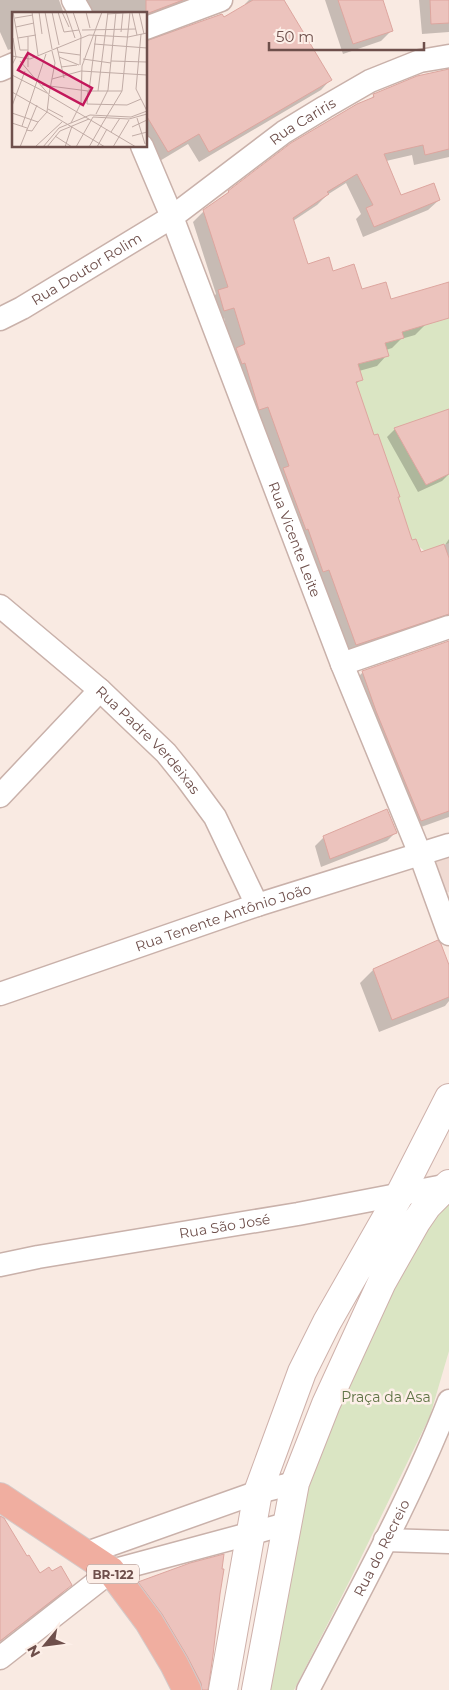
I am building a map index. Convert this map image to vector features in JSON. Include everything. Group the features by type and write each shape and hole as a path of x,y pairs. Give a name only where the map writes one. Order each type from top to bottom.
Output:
{"highway":[{"name":"BR-122","path":"0,1497 111,1571 149,1622 187,1690"}],"main road":[{"path":"222,1690 258,1492 302,1372 327,1322 400,1194 449,1098"},
{"path":"256,1690 295,1483 326,1404 382,1282 416,1222 428,1206 449,1185"}],"street":[{"path":"73,0 80,12"},
{"path":"148,27 221,0"},
{"name":"Rua Cariris","path":"172,217 284,132 324,107 370,81 420,61 449,56"},
{"path":"0,70 12,65"},
{"name":"Rua Vicente Leite","path":"143,148 172,217 342,664 420,854 449,934"},
{"name":"Rua Doutor Rolim","path":"0,319 22,308 172,217"},
{"name":"Rua Padre Verdeixas","path":"0,606 100,690 166,753 188,779 214,817 258,905"},
{"path":"342,664 449,627"},
{"path":"0,796 100,690"},
{"name":"Rua Tenente Antônio João","path":"0,994 258,905 449,845"},
{"name":"Rua São José","path":"0,1266 38,1257 298,1214 449,1185"},
{"name":"Rua do Recreio","path":"308,1690 386,1540 436,1435 449,1401"},
{"path":"84,1554 258,1492 295,1483"},
{"path":"0,1658 111,1571 286,1524"},
{"path":"386,1540 449,1542"}],"shaded area":[{"path":"449,854 449,892 444,893 435,858"}],"green space":[{"path":"449,297 449,543 426,552 387,521 347,413 352,330"},
{"name":"Praça da Asa","path":"449,1202 449,1351 430,1416 294,1690 258,1690 291,1512 419,1222"}],"building":[{"path":"146,0 183,0 148,13 146,12"},
{"path":"253,0 284,0 332,80 209,152 199,134 168,152 148,118 148,40 222,14 224,17"},
{"path":"338,0 383,0 393,31 353,44"},
{"path":"430,0 449,0 449,23 431,24"},
{"path":"449,69 449,149 425,155 423,145 384,154 401,195 434,183 440,200 374,227 366,208 373,205 357,174 327,192 329,194 293,218 308,264 329,257 333,271 354,264 362,289 386,282 391,299 449,282 449,318 402,332 404,338 385,343 389,356 358,364 363,380 356,382 374,435 378,434 400,497 398,497 412,540 416,539 421,552 444,544 449,558 449,614 356,645 329,570 323,572 283,468 289,466 268,407 259,410 245,363 242,364 236,348 245,344 234,308 224,311 218,290 228,287 203,210 291,143 357,104 374,97 373,94 417,76"},
{"path":"449,409 449,474 426,485 394,428"},
{"path":"449,641 449,811 421,821 376,711 362,671"},
{"path":"387,809 397,833 330,859 323,836"},
{"path":"438,940 449,965 449,997 392,1020 373,969"},
{"path":"0,1516 4,1518 27,1556 29,1555 40,1573 49,1567 52,1571 61,1566 72,1585 0,1641"},
{"path":"224,1554 222,1569 224,1569 208,1690 202,1690 201,1683 187,1656 162,1614 138,1582 190,1563"}]}
